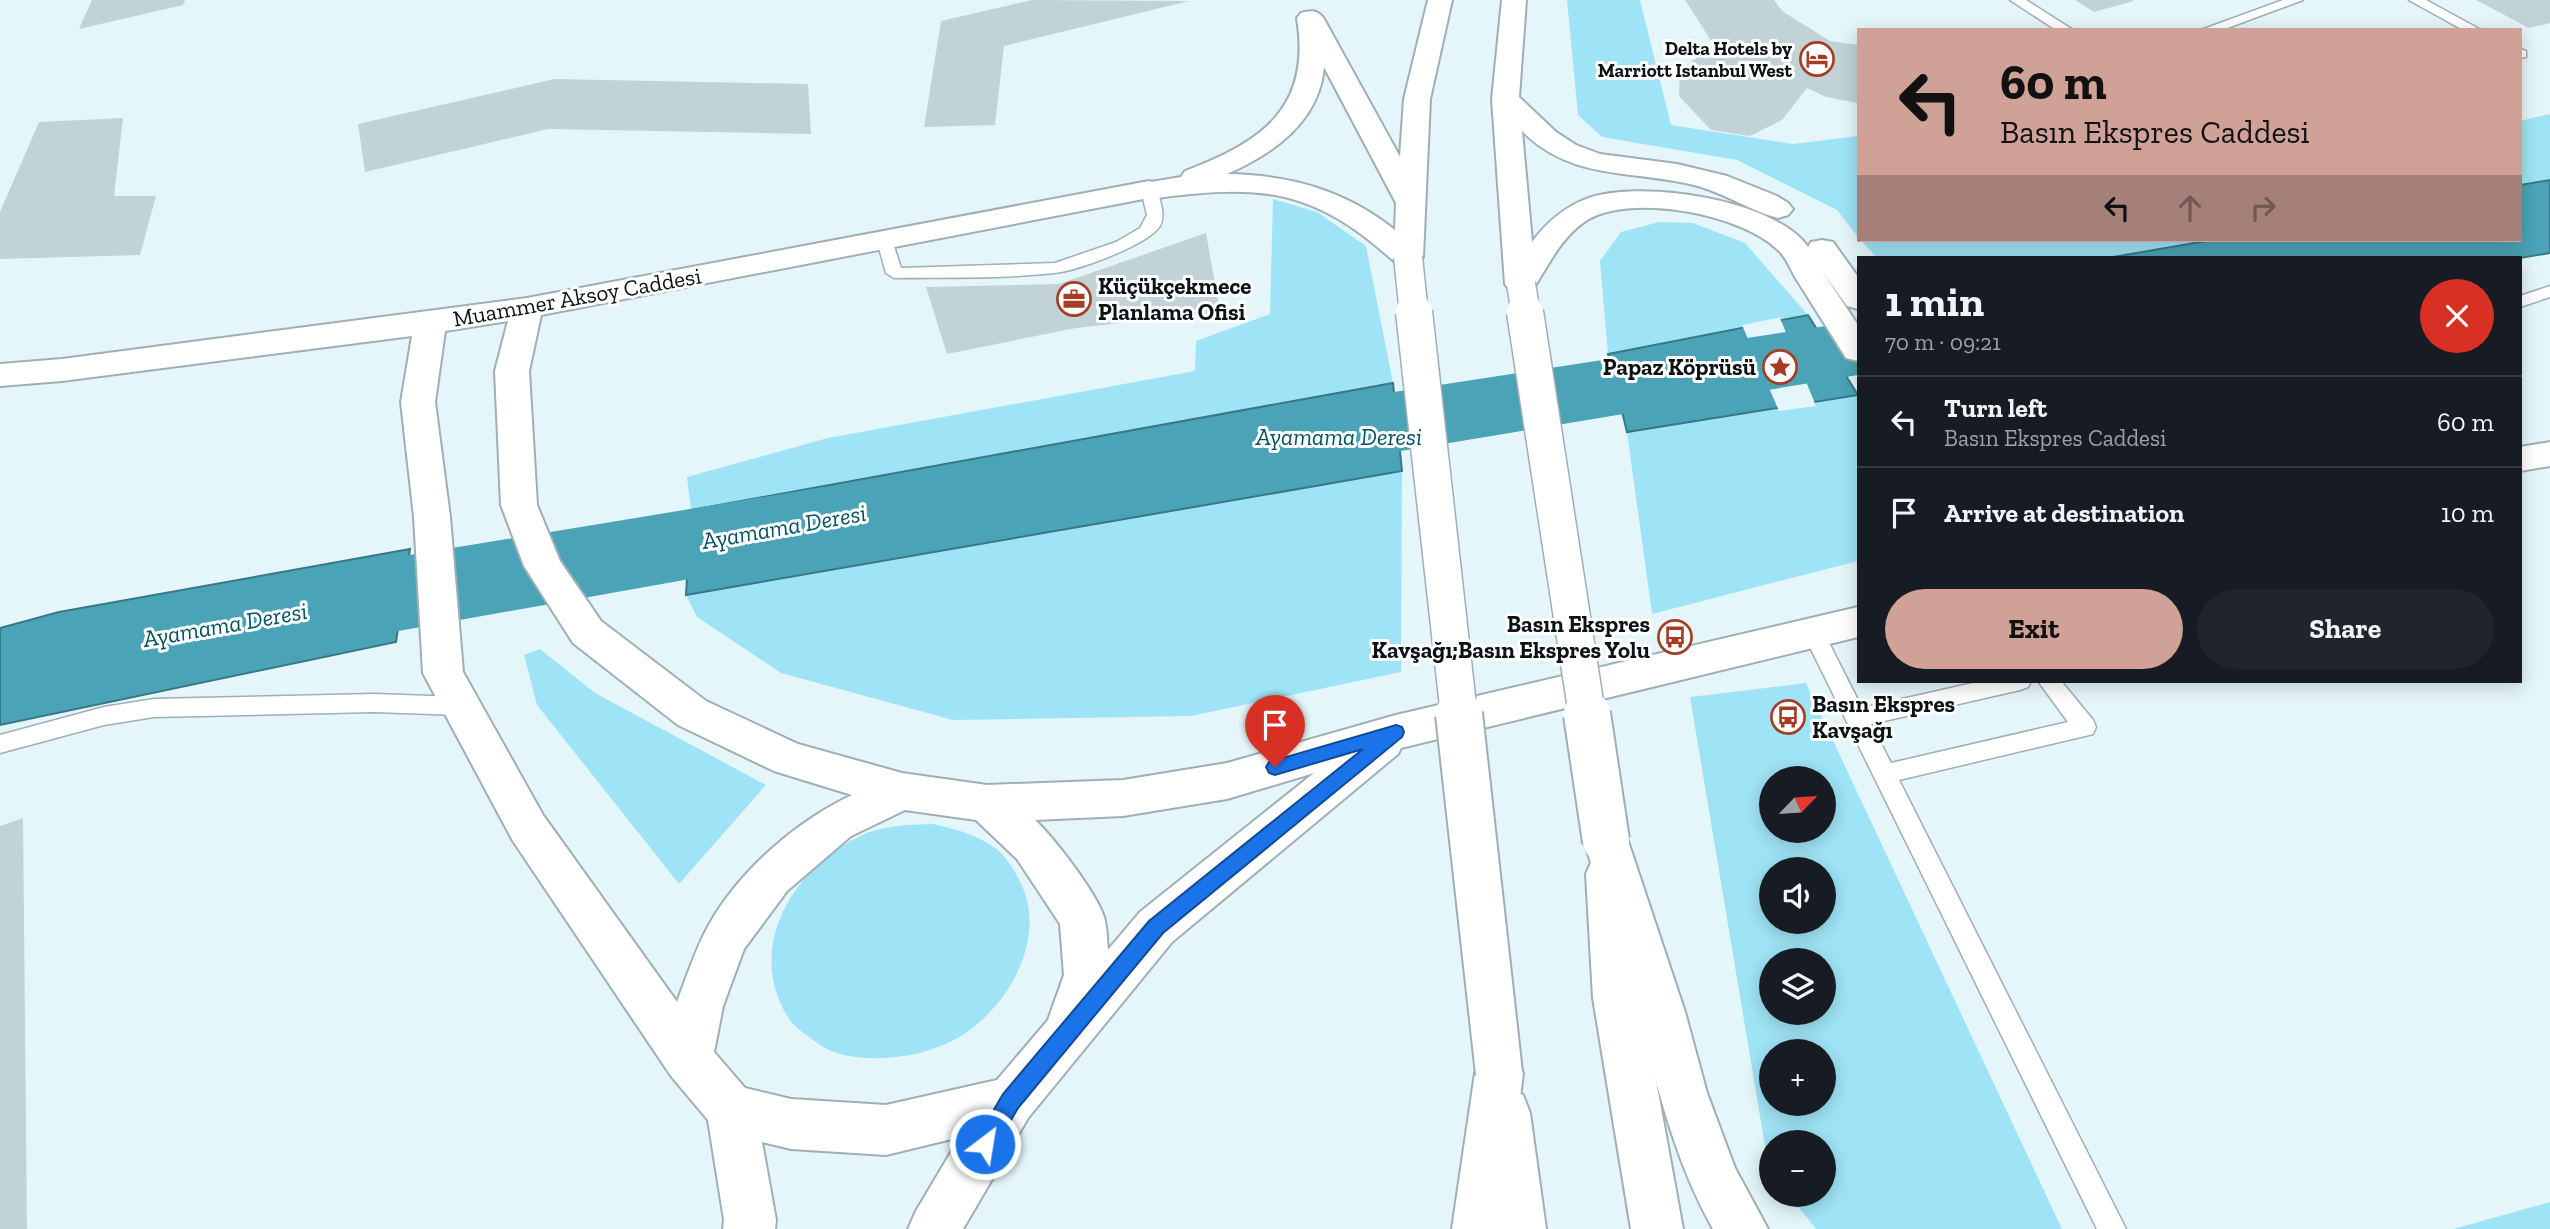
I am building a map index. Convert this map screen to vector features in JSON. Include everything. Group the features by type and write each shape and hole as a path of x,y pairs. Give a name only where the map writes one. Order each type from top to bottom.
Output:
{"main road":[{"path":"1440,0 1416,99 1408,257 1499,1073 1520,1229"},
{"path":"1514,0 1505,99 1521,284 1606,841 1617,998 1657,1229"},
{"path":"1307,10 1410,202"},
{"path":"1149,190 1223,167 1251,152 1276,133 1294,113 1308,84 1307,10"},
{"path":"1505,99 1553,144 1582,157 1616,167 1675,172 1726,184 1777,207 1811,233 1857,298"},
{"path":"1149,190 1220,183 1252,183 1315,196 1342,207 1364,221 1408,257"},
{"name":"Muammer Aksoy Caddesi","path":"0,375 62,370 527,308 1149,190"},
{"path":"1521,284 1548,240 1579,212 1642,198 1696,205 1749,220 1788,243 1857,347"},
{"path":"527,308 512,371 519,505 543,566 587,632 692,713 789,759 902,791 986,803 1123,798 1227,781 1396,732 1857,622"},
{"path":"429,323 418,402 451,690 528,828 688,1059 731,1109 750,1220 749,1229"},
{"path":"2522,459 2550,454"},
{"path":"934,1229 1011,1101 1156,927 1396,732"},
{"path":"688,1059 699,1006 726,937 771,877 836,822 902,791"},
{"path":"986,803 1032,845 1082,919 1087,975 1065,1033"},
{"path":"1606,841 1661,1012 1682,1093 1714,1183 1742,1229"},
{"path":"1478,1229 1499,1073"},
{"path":"731,1109 791,1125 886,1130 1011,1101"}],"lane":[{"path":"2017,0 2063,28"},
{"path":"2214,28 2296,0"},
{"path":"2416,0 2470,28"},
{"path":"885,241 894,273 1056,268 1122,246 1146,231 1153,224 1155,215 1149,190"},
{"path":"2522,301 2550,291"},
{"path":"1813,631 2112,1229"},
{"path":"1857,718 2011,683"},
{"path":"1885,774 2085,727 2051,683"},
{"path":"0,744 91,719 154,708 374,703 451,690"}],"shaded area":[{"path":"1567,0 1640,0 1671,125 1793,144 1857,136 1857,236 1837,210 1737,160 1602,137 1578,115"},
{"path":"2550,114 2550,180 2522,185 2522,121"},
{"path":"1273,199 1317,212 1366,246 1393,383 691,510 687,477 828,438 1195,371 1196,341 1270,314"},
{"path":"1659,222 1693,223 1745,243 1808,315 1608,354 1600,261 1621,232"},
{"path":"1863,242 2200,242 2119,256 1875,256"},
{"path":"1857,395 1857,561 1652,614 1627,432"},
{"path":"1402,471 1401,672 1191,716 953,720 781,673 697,617 686,595"},
{"path":"540,649 595,693 766,785 679,884 537,705 524,655"},
{"path":"1806,683 2062,1229 1816,1229 1799,1207 1836,1207 1836,1130 1762,1130 1760,1116 1836,1116 1836,1039 1759,1039 1759,1110 1690,697"},
{"path":"933,824 963,832 985,842 1002,854 1017,876 1029,910 1029,933 1015,977 987,1015 969,1031 942,1046 883,1058 858,1057 824,1048 789,1019 776,992 772,966 774,939 782,914 796,890 814,869 836,850 860,836 878,830"},
{"path":"2550,1202 2550,1229 2453,1229"}],"water":[{"path":"2550,180 2550,253 2522,258 2119,256 2200,242 2522,242 2522,185"},
{"path":"1808,315 1857,395 1627,432 1608,354"},
{"name":"Ayamama Deresi","path":"1393,383 1402,471 686,595 691,510"},
{"path":"410,549 396,642 0,725 0,628 59,612"}],"pier":[{"path":"1783,317 1780,318 1816,406 1779,411 1742,325"}],"building":[{"path":"92,0 185,0 183,5 79,29"},
{"path":"1032,0 1189,1 1004,46 995,125 924,127 941,21"},
{"path":"1685,0 1774,0 1782,11 1830,41 1857,45 1857,103 1826,97 1807,88 1782,120 1750,136 1711,130 1679,96 1680,70 1714,45"},
{"path":"2075,0 2133,0 2134,1 2094,12"},
{"path":"2476,0 2550,0 2550,23 2529,28"},
{"path":"555,79 808,84 811,134 548,129 365,172 358,124"},
{"path":"123,118 114,196 156,196 140,255 0,259 0,212 39,122"},
{"name":"Küçükçekmece Planlama Ofisi","path":"1206,233 1220,312 1076,328 947,354 926,287 1059,284"},
{"path":"23,818 27,1229 0,1229 0,826"}],"waterway":[{"name":"Ayamama Deresi","path":"1263,443 1857,348"},
{"name":"Ayamama Deresi","path":"270,616 824,521"}],"place":[{"name":"Delta Hotels by Marriott Istanbul West","path":"1817,59"},
{"name":"Küçükçekmece Planlama Ofisi","path":"1074,299"},
{"name":"Papaz Köprüsü","path":"1780,367"},
{"name":"Basın Ekspres Kavşağı;Basın Ekspres Yolu","path":"1675,637"},
{"name":"Basın Ekspres Kavşağı","path":"1788,717"}],"route":[{"path":"985,1144 1011,1101 1156,927 1396,732 1275,767"}]}
